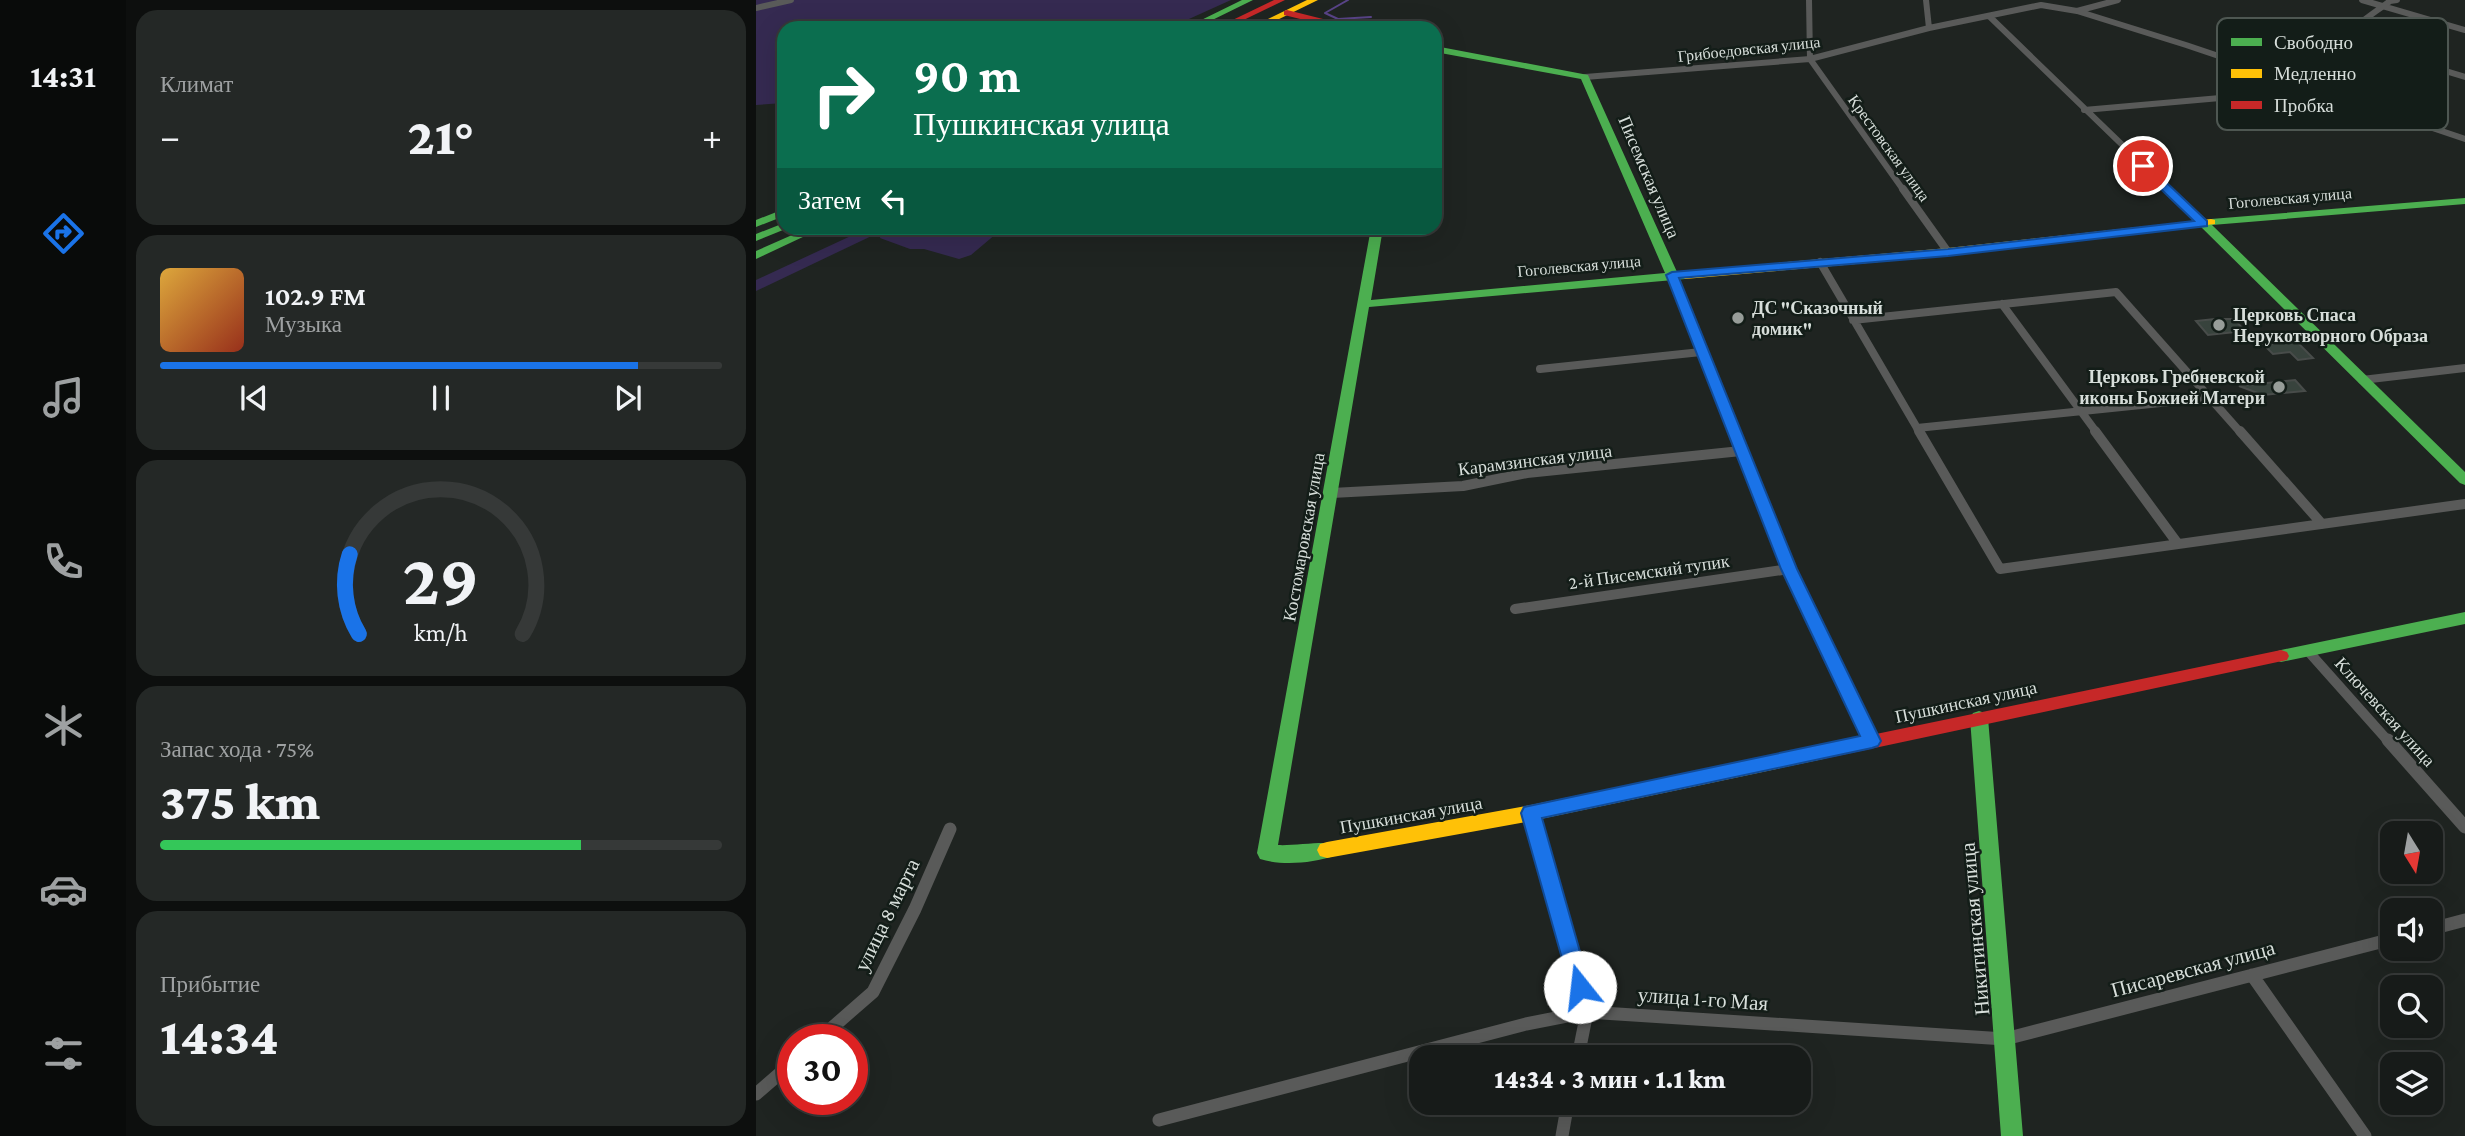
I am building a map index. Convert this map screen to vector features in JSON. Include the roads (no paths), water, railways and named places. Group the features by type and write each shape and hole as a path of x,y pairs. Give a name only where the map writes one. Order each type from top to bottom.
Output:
{"main road":[{"path":"1204,21 1249,0"},
{"path":"1240,21 1284,6 1314,0"},
{"path":"1264,21 1284,6"},
{"path":"1284,6 1328,21"},
{"path":"1442,50 1585,77"},
{"name":"Писемская улица","path":"1585,77 1672,275"},
{"name":"Гоголевская улица","path":"1365,304 1948,252 2203,223 2465,201"},
{"path":"756,224 777,215"},
{"path":"2203,223 2465,480"},
{"path":"756,238 777,229"},
{"path":"756,255 800,235"},
{"name":"Костомаровская улица","path":"1267,853 1376,235"},
{"name":"Пушкинская улица","path":"1267,853 1302,854 1531,813 2465,618"},
{"name":"Никитинская улица","path":"1979,718 2012,1136"}],"street":[{"path":"756,8 791,0"},
{"path":"1809,0 1810,60"},
{"path":"1926,0 1928,28"},
{"path":"2077,11 2118,0"},
{"path":"2362,0 2424,18"},
{"path":"2368,18 2397,0"},
{"name":"Грибоедовская улица","path":"1585,77 1810,60 1928,28 2041,5 2077,11 2217,56"},
{"path":"1989,16 2203,223"},
{"path":"2448,25 2465,30"},
{"name":"Крестовская улица","path":"1810,60 1948,252"},
{"path":"2448,72 2465,77"},
{"path":"2084,110 2217,98"},
{"name":"Грибоедовская улица","path":"2438,130 2465,139"},
{"path":"1820,262 2000,569 2465,504"},
{"name":"Писемская улица","path":"1672,275 1789,569 1872,741"},
{"path":"1853,320 2116,292 2322,524"},
{"path":"2001,304 2178,544"},
{"path":"1540,369 1702,352"},
{"path":"2361,380 2465,368"},
{"path":"1917,428 2208,398"},
{"name":"Карамзинская улица","path":"1332,493 1463,486 1527,473 1741,451"},
{"name":"2-й Писемский тупик","path":"1515,609 1789,569"},
{"name":"Ключевская улица","path":"2308,651 2465,827"},
{"path":"1531,813 1587,1012 1580,1045"},
{"name":"улица 8 марта","path":"836,1024 873,992 915,909 950,829"},
{"path":"2443,926 2465,920"},
{"name":"Писаревская улица","path":"2005,1039 2380,942"},
{"path":"2252,975 2365,1136"},
{"name":"улица 1-го Мая","path":"1159,1120 1526,1024 1587,1012 2005,1039"},
{"path":"756,1094 777,1076"},
{"path":"1562,1136 1566,1115"}],"waterway":[{"path":"1348,0 1325,13 1338,19 1371,17"}],"place":[{"name":"ДС \"Сказочный домик\"","path":"1738,318"},
{"name":"Церковь Спаса Нерукотворного Образа","path":"2219,325"},
{"name":"Церковь Гребневской иконы Божией Матери","path":"2279,387"}]}
